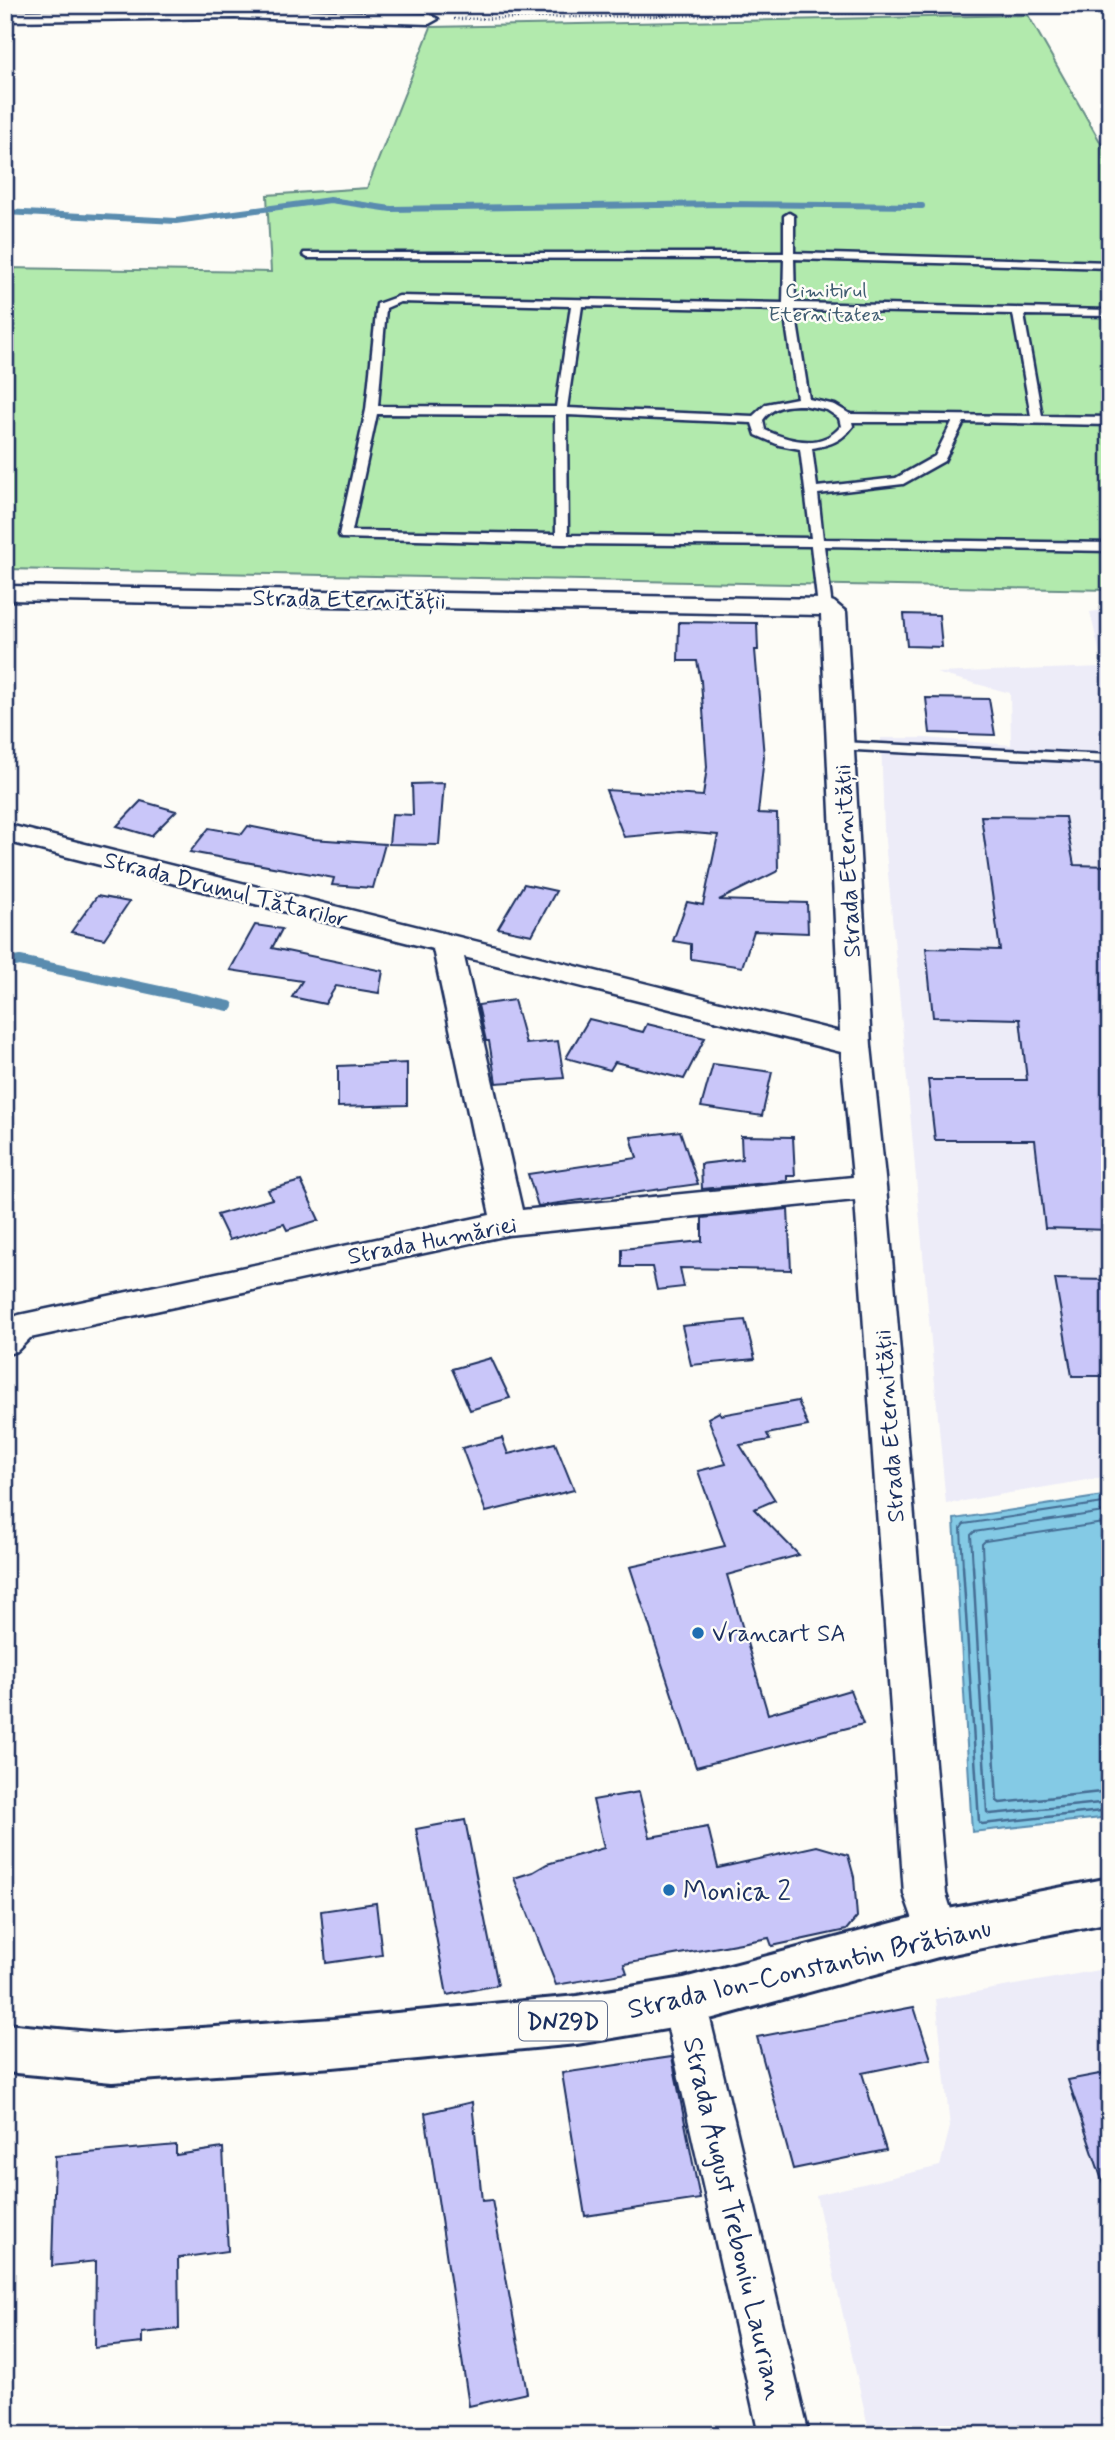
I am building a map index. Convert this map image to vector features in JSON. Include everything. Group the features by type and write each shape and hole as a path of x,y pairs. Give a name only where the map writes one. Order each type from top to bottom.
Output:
{"main road":[{"name":"Strada Ion-Constantin Brătianu","path":"5,2048 112,2058 333,2043 577,2020 684,2002 938,1934 1110,1900"}],"street":[{"path":"5,16 235,13 429,19"},
{"name":"Strada Eternității","path":"5,593 825,607 833,612 856,1046 870,1187 925,1894 938,1934"},
{"name":"Strada Drumul Tătarilor","path":"5,832 856,1046"},
{"path":"447,945 508,1223"},
{"name":"Strada Humăriei","path":"10,1333 508,1223 870,1187"},
{"name":"Strada August Treboniu Laurian","path":"684,2002 785,2435"}],"lane":[{"path":"789,216 789,306 803,401"},
{"path":"308,255 789,256 1110,265"},
{"path":"1110,313 399,299 381,306 372,410 345,535 1110,547"},
{"path":"562,540 561,411 578,302"},
{"path":"1018,310 1037,419"},
{"path":"847,418 849,426 839,439 806,446 770,438 760,432 757,421 763,410 774,405 803,401 831,406 847,418 1110,421"},
{"path":"372,410 561,411 757,421"},
{"path":"811,491 899,481 940,458 960,418"},
{"path":"806,446 825,607"},
{"path":"841,746 1110,759"}],"path":[{"path":"429,19 1110,9"}],"shaded area":[{"path":"1110,609 1110,1476 946,1504 884,830 881,738 927,738 1011,745 1010,693 936,673 1103,667 1090,612"},
{"path":"1110,1968 1110,2435 870,2435 816,2195 940,2166 950,2127 936,1999"}],"green space":[{"name":"Cimitirul Eternitatea","path":"1028,15 1110,159 1110,590 5,569 5,268 271,272 267,195 367,188 431,27"}],"water":[{"path":"1110,1495 1110,1817 972,1832 954,1519"}],"building":[{"path":"904,614 939,615 942,647 907,646"},
{"path":"679,622 757,623 758,650 755,650 764,757 758,813 777,814 778,871 719,900 807,903 808,933 754,931 742,967 691,959 691,944 673,941 687,902 703,905 718,835 679,832 624,837 606,790 703,796 707,767 701,681 697,661 678,661"},
{"path":"926,698 989,699 995,735 930,733"},
{"path":"444,783 439,845 389,844 392,814 413,815 412,784"},
{"path":"141,801 176,811 151,836 117,826"},
{"path":"981,816 1065,817 1074,865 1110,866 1110,1230 1045,1228 1035,1140 935,1140 928,1080 1027,1080 1020,1019 933,1017 926,948 1000,950"},
{"path":"248,826 312,839 385,844 373,888 332,885 334,878 190,852 209,828 242,834"},
{"path":"524,884 556,891 532,935 498,928"},
{"path":"97,896 129,902 104,939 71,932"},
{"path":"255,925 282,929 272,948 383,971 379,993 336,986 325,1004 292,997 302,981 230,970"},
{"path":"514,1000 526,1044 558,1041 564,1078 496,1083 489,1041 486,1041 478,1005"},
{"path":"589,1019 643,1032 647,1024 705,1038 684,1079 615,1062 610,1070 566,1058"},
{"path":"407,1063 407,1105 338,1107 338,1066"},
{"path":"713,1064 772,1072 762,1116 701,1107"},
{"path":"680,1131 698,1184 538,1206 528,1174 637,1158 631,1137"},
{"path":"741,1136 793,1137 795,1176 787,1176 787,1181 702,1189 701,1164 742,1159"},
{"path":"301,1181 319,1220 287,1230 284,1224 229,1240 217,1215 272,1199 268,1190"},
{"path":"788,1209 791,1270 680,1268 684,1287 657,1290 652,1267 622,1267 622,1249 702,1241 702,1218"},
{"path":"1055,1279 1110,1280 1110,1376 1072,1376"},
{"path":"745,1320 755,1359 691,1365 682,1326"},
{"path":"491,1358 510,1398 470,1410 452,1369"},
{"name":"Vrancart SA","path":"798,1401 808,1426 767,1434 770,1440 740,1445 775,1500 754,1509 799,1555 727,1575 768,1714 850,1690 863,1724 696,1767 630,1567 725,1546 698,1471 726,1464 708,1418 719,1412 721,1415"},
{"path":"502,1438 508,1454 555,1443 574,1490 486,1512 462,1448"},
{"path":"639,1792 650,1837 708,1827 718,1868 817,1846 848,1855 854,1877 857,1917 846,1930 772,1946 769,1938 624,1964 627,1973 556,1985 514,1878 547,1864 604,1848 593,1800"},
{"path":"465,1820 498,1985 447,1995 416,1829"},
{"path":"376,1903 382,1955 326,1963 321,1911"},
{"path":"914,2007 931,2059 862,2073 886,2150 793,2169 757,2037"},
{"path":"672,2057 700,2199 585,2216 562,2073"},
{"path":"1110,2072 1110,2188 1105,2189 1068,2080"},
{"path":"472,2102 482,2201 492,2200 527,2393 469,2406 425,2113"},
{"path":"176,2145 176,2155 223,2148 228,2251 178,2258 179,2329 142,2333 142,2343 95,2348 96,2261 52,2266 55,2156"}],"waterway":[{"path":"5,212 176,221 330,200 391,209 726,204 922,206"},
{"path":"5,964 20,961 229,1006"}],"place":[{"name":"Vrancart SA","path":"698,1633"},
{"name":"Monica 2","path":"669,1890"}]}
